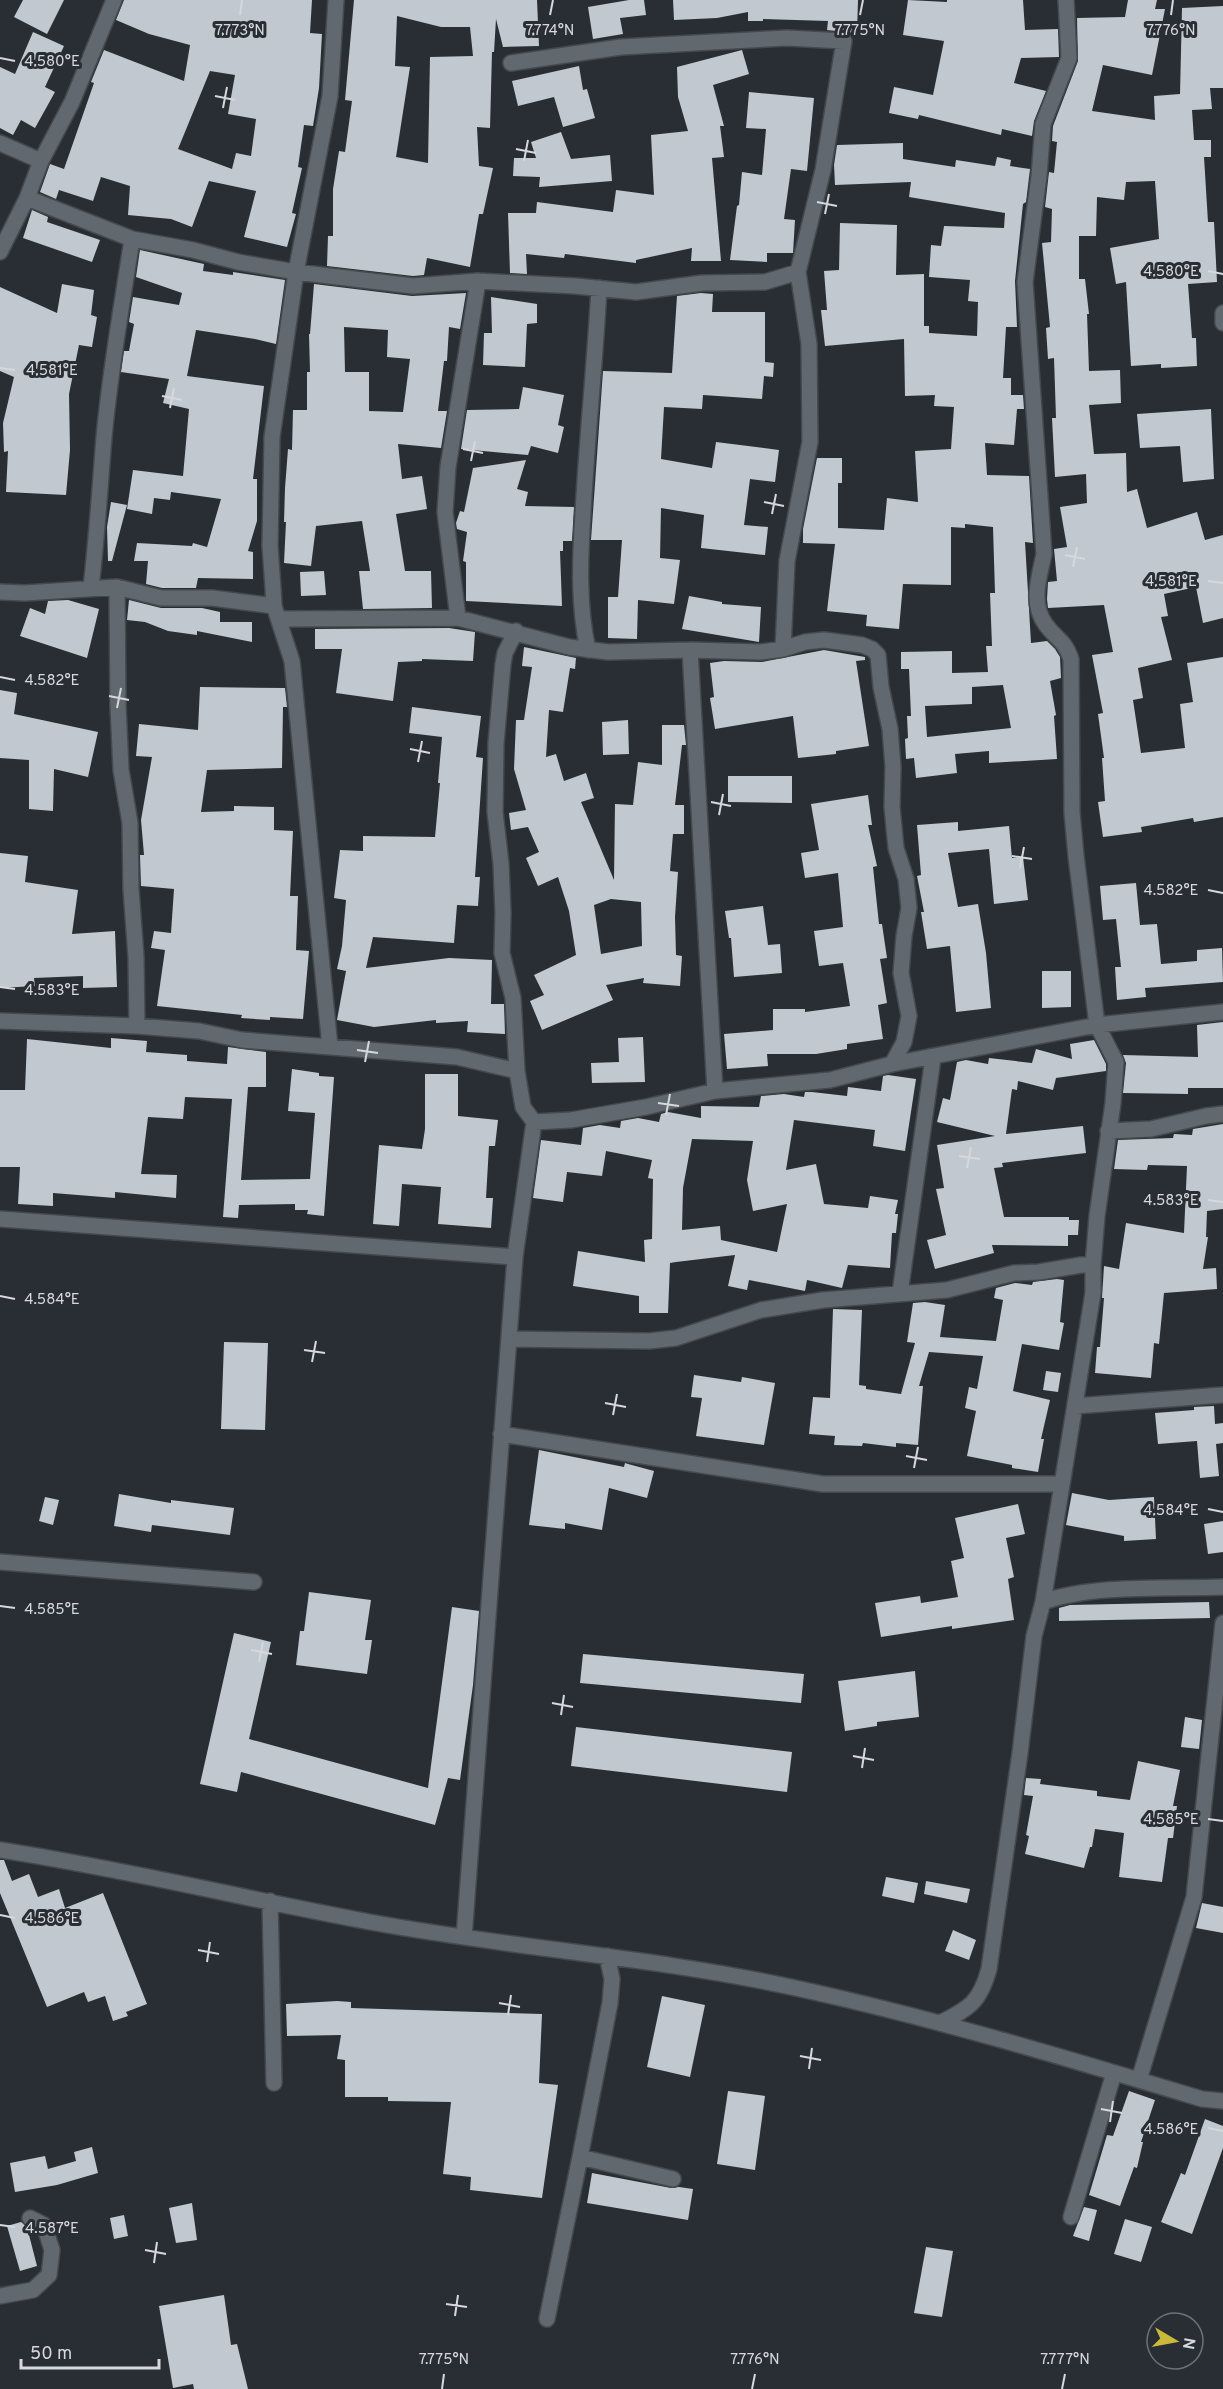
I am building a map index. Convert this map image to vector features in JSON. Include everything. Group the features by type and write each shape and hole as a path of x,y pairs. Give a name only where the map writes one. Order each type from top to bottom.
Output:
{"street":[{"path":"0,252 27,198 41,161 72,102 114,0"},
{"path":"330,1047 292,661 277,612 270,546 272,437 296,273 330,96 336,0"},
{"path":"940,2023 975,2002 984,1987 989,1969 1020,1754 1034,1636 1043,1602 1093,1293 1093,1265 1116,1062 1097,1025 1072,813 1071,658 1065,644 1047,627 1037,610 1037,591 1044,554 1025,282 1044,124 1069,58 1066,0"},
{"path":"511,63 621,47 787,38 844,41 823,170 798,272 809,344 810,442 787,561 783,649"},
{"path":"0,143 41,161"},
{"path":"27,198 132,239 194,250 238,262 296,273 412,286 478,281 636,292 702,283 765,282 798,272"},
{"path":"91,587 104,437 132,239"},
{"path":"458,618 445,512 448,467 478,281"},
{"path":"588,650 582,622 581,541 585,460 600,288"},
{"path":"1223,313 1223,323"},
{"path":"117,587 119,728 121,770 130,823 137,1026"},
{"path":"0,592 25,593 117,587 161,597 212,597 277,612 458,618 569,646 608,652 690,650 761,652 824,640 868,646 878,655 881,687 890,729 893,767 892,807 896,848 906,879 909,908 901,974 909,1016 904,1042 892,1064"},
{"path":"569,646 582,622"},
{"path":"464,1937 515,1257 534,1122 524,1107 517,1071 513,998 502,953 501,864 495,812 496,743 503,664 505,653 516,631"},
{"path":"690,650 715,1091"},
{"path":"534,1122 593,1116 715,1091 830,1080 892,1064 1097,1025 1223,1012"},
{"path":"0,1021 137,1026 199,1031 242,1040 457,1057 517,1071"},
{"path":"900,1293 933,1058"},
{"path":"1108,1131 1151,1129 1223,1114"},
{"path":"0,1219 515,1257"},
{"path":"509,1339 649,1341 676,1338 760,1310 823,1300 947,1290 1014,1273 1093,1265"},
{"path":"1075,1406 1223,1395"},
{"path":"501,1434 823,1484 1062,1484"},
{"path":"0,1562 254,1582"},
{"path":"1043,1602 1060,1597 1117,1590 1223,1587"},
{"path":"1139,2080 1194,1897 1223,1623"},
{"path":"0,1850 370,1922 496,1943 607,1956 791,1987 1002,2039 1202,2099 1223,2101"},
{"path":"270,1901 274,2084"},
{"path":"547,2319 610,2003 612,1979 607,1956"},
{"path":"1071,2217 1113,2073"},
{"path":"580,2157 673,2180"},
{"path":"0,2296 33,2290 49,2275 52,2250 50,2242 44,2225 30,2218"}],"building":[{"path":"23,0 64,0 47,34 14,17"},
{"path":"124,0 312,0 310,33 322,34 319,88 313,126 304,125 298,167 302,168 292,213 296,214 287,247 244,237 256,191 209,181 192,227 171,219 128,215 130,186 101,177 93,201 59,190 56,199 40,192 50,164 64,169 94,83 91,82 104,50 184,81 190,45 149,34 116,20","holes":["210,71 235,75 228,114 256,119 251,156 236,153 232,169 178,149"]},
{"path":"354,0 537,0 539,46 503,47 496,19 494,52 492,52 490,128 477,127 479,166 493,168 483,214 479,214 470,267 427,258 424,275 413,276 327,266 328,236 333,236 333,189 339,151 345,152 352,101 345,100","holes":["397,16 441,27 470,27 473,56 430,57 428,163 396,157 410,67 395,66"]},
{"path":"629,0 644,0 646,15 620,18 623,34 593,39 588,7"},
{"path":"673,0 858,0 857,33 827,30 828,21 763,19 763,21 748,21 748,12 717,18 674,20"},
{"path":"908,0 947,2 947,0 1023,0 1025,30 1058,29 1059,57 1021,58 1014,83 1046,91 1034,121 1032,136 1002,129 1001,135 919,115 918,119 889,113 894,87 933,95 944,41 903,35"},
{"path":"1128,0 1157,0 1155,9 1165,9 1152,75 1103,65 1092,111 1155,120 1154,96 1180,94 1182,8 1223,6 1223,88 1210,88 1212,109 1192,110 1194,140 1211,140 1211,157 1204,157 1208,222 1214,222 1217,282 1188,284 1192,338 1196,338 1197,366 1161,368 1161,364 1131,366 1126,282 1116,284 1110,248 1159,239 1155,181 1126,182 1124,200 1097,197 1096,236 1079,236 1079,279 1085,279 1089,314 1087,314 1089,371 1120,370 1121,403 1089,405 1094,454 1126,453 1127,492 1137,489 1147,528 1197,512 1205,540 1223,535 1223,618 1203,623 1196,587 1164,594 1168,616 1161,617 1172,660 1138,668 1143,698 1133,700 1141,753 1185,748 1180,704 1193,702 1187,663 1223,657 1223,817 1194,822 1193,818 1141,827 1142,832 1103,837 1098,802 1105,801 1102,758 1104,758 1098,714 1103,713 1092,655 1113,652 1104,605 1048,608 1047,599 1048,582 1057,581 1054,549 1067,547 1060,507 1087,503 1086,474 1055,477 1052,418 1056,418 1054,358 1048,359 1046,328 1050,327 1042,243 1051,242 1052,209 1045,207 1049,172 1054,173 1057,142 1052,141 1053,126 1078,61 1077,18 1125,17"},
{"path":"33,32 64,46 45,87 55,92 35,128 21,120 13,135 0,128 0,67 15,74"},
{"path":"742,50 749,74 713,85 724,126 720,126 724,157 712,158 721,261 691,261 692,248 636,260 636,263 565,254 564,258 526,254 527,274 510,273 508,213 536,213 537,202 613,212 616,190 654,195 651,135 688,131 678,97 677,67"},
{"path":"579,66 583,90 587,89 595,118 563,127 554,97 518,106 512,81"},
{"path":"749,92 814,98 807,171 791,169 784,219 795,220 793,253 767,253 767,262 730,260 742,172 762,175 766,129 746,128"},
{"path":"561,132 571,159 610,155 612,181 539,187 540,177 513,176 514,158 536,158 531,142"},
{"path":"903,143 903,159 955,167 956,160 995,166 997,157 1011,160 1010,166 1030,169 1026,202 1023,204 1015,281 1017,327 1006,327 1003,378 1011,378 1011,395 1023,395 1024,409 1017,409 1014,445 985,443 987,475 1029,476 1033,543 1025,542 1031,643 1047,641 1060,657 1061,678 1050,681 1056,715 1054,716 1057,759 989,763 989,751 955,754 957,773 916,778 914,758 906,759 907,716 911,716 909,669 901,669 901,652 952,651 952,673 988,672 986,646 992,646 990,593 995,593 993,527 965,524 965,528 951,527 951,585 903,584 899,629 866,626 867,615 827,611 835,544 803,543 803,529 817,458 842,458 842,483 838,483 838,528 884,530 887,498 918,502 915,451 951,449 954,407 934,406 935,395 905,396 904,339 825,346 821,310 827,310 824,271 839,270 840,223 897,225 896,275 924,274 924,326 929,326 929,333 977,336 978,302 968,301 970,280 929,277 931,245 941,246 944,226 1004,228 1005,213 909,197 911,182 835,185 834,165 837,145","holes":["1003,685 1011,728 927,737 925,706 972,704 972,687"]},
{"path":"32,210 48,217 47,222 100,240 92,262 23,238"},
{"path":"140,250 204,264 203,271 233,275 233,272 285,280 276,344 196,330 187,376 264,386 253,479 257,479 257,521 248,551 253,552 253,579 198,578 196,588 162,588 146,584 148,561 134,561 137,543 192,546 193,543 207,547 221,499 171,492 170,500 154,498 152,514 127,509 133,470 183,476 189,409 163,403 169,379 121,372 124,351 129,351 134,324 129,322 133,297 179,305 182,293 136,277"},
{"path":"62,284 94,290 91,315 97,317 92,347 79,345 69,394 70,450 66,495 6,492 8,451 4,452 3,423 14,377 0,371 0,287 57,313"},
{"path":"314,284 412,296 466,293 460,329 449,327 447,361 444,361 438,411 447,411 441,448 398,444 402,479 422,476 427,509 396,514 405,571 431,571 432,608 363,609 359,571 370,571 362,521 316,526 311,566 284,563 288,449 292,450 293,410 307,410","holes":["344,327 388,330 387,357 410,359 403,412 369,411 369,372 345,372"]},
{"path":"713,294 712,312 765,312 765,362 774,363 773,377 764,376 762,399 703,395 702,409 664,407 661,459 712,468 716,442 779,450 775,482 750,479 744,525 768,527 765,555 701,548 704,515 661,508 660,558 680,560 674,604 638,600 637,639 608,638 608,597 618,597 622,540 591,540 603,371 672,373 677,296"},
{"path":"491,297 537,304 537,323 527,324 525,367 483,365 484,333 492,333"},
{"path":"523,387 564,395 558,425 564,427 558,453 531,446 528,455 461,449 467,410 519,409"},
{"path":"1211,409 1214,479 1183,482 1180,446 1140,448 1137,414"},
{"path":"526,460 517,489 528,492 525,506 574,507 572,541 563,541 563,551 560,551 562,606 466,601 466,562 463,561 467,532 457,529 456,523 460,511 464,512 473,468"},
{"path":"111,502 127,505 112,561 108,561 107,527"},
{"path":"324,571 326,595 301,596 300,572"},
{"path":"689,596 722,602 722,604 761,607 759,642 682,629"},
{"path":"68,600 99,609 87,658 20,636 30,608 45,614 48,601"},
{"path":"129,600 161,608 202,608 220,612 220,622 252,622 252,642 197,631 197,635 168,631 145,622 127,620"},
{"path":"449,628 475,632 473,661 422,659 422,661 398,662 393,701 336,693 342,649 315,649 315,629"},
{"path":"524,647 576,658 575,669 570,668 563,712 549,710 546,757 556,754 564,781 586,773 594,798 581,802 614,880 615,804 633,805 638,762 662,765 662,725 684,725 686,745 682,745 675,805 684,805 684,834 673,834 670,871 678,872 675,917 676,955 682,956 680,986 643,983 644,978 606,985 613,1000 542,1030 530,1001 544,995 534,975 576,955 569,911 558,877 538,886 526,858 539,852 528,827 511,830 509,813 526,810 514,769 516,720 524,720 532,667 522,666","holes":["611,899 641,902 642,946 601,954 594,905"]},
{"path":"824,650 865,657 865,660 856,661 869,746 836,751 836,754 798,758 793,716 715,729 710,698 714,697 710,663 762,662"},
{"path":"200,687 285,688 287,707 283,707 282,768 207,770 201,812 234,811 234,806 274,807 274,830 293,831 290,896 298,896 296,950 309,951 303,1019 241,1018 242,1015 157,1006 165,950 151,948 154,931 171,933 174,889 141,886 140,855 144,855 141,820 152,757 136,756 139,724 198,730"},
{"path":"0,690 17,693 14,714 98,732 88,777 54,769 53,811 29,809 29,760 0,758"},
{"path":"412,707 481,716 476,757 483,758 475,877 480,877 478,906 457,905 454,943 373,937 366,968 449,958 492,960 491,1004 504,1004 505,1034 467,1032 468,1021 436,1023 436,1020 374,1027 337,1020 346,971 337,969 342,946 346,900 334,898 340,850 363,851 363,836 435,837 442,737 409,733"},
{"path":"628,720 629,754 603,755 602,722"},
{"path":"728,776 792,776 792,803 728,802"},
{"path":"868,795 872,825 868,825 877,866 873,867 879,924 882,924 887,958 880,959 887,1003 878,1005 883,1039 847,1044 847,1049 816,1054 767,1054 768,1066 727,1069 724,1034 773,1030 773,1009 805,1009 805,1012 850,1006 843,963 819,966 814,931 843,927 838,873 805,878 801,853 819,850 811,804"},
{"path":"958,822 958,831 1009,826 1012,858 1023,857 1028,900 994,904 989,849 948,853 958,907 978,904 986,953 991,1008 956,1012 950,946 927,949 921,912 924,912 917,876 921,875 917,825"},
{"path":"0,853 28,856 25,882 78,890 72,934 115,931 117,987 83,988 83,976 34,978 35,986 0,988"},
{"path":"1136,883 1140,925 1157,924 1161,964 1197,961 1197,950 1222,948 1223,982 1145,988 1146,997 1117,1000 1115,967 1121,967 1116,919 1103,920 1100,886"},
{"path":"763,906 768,945 780,944 782,973 734,977 731,938 729,938 725,911"},
{"path":"1042,971 1071,971 1071,1007 1042,1008"},
{"path":"1223,1022 1223,1088 1188,1088 1188,1094 1123,1093 1126,1063 1123,1055 1198,1057 1197,1025"},
{"path":"643,1037 645,1082 592,1083 591,1063 619,1062 618,1038"},
{"path":"111,1038 147,1041 146,1052 187,1055 187,1061 227,1064 228,1047 266,1052 266,1087 248,1087 241,1180 310,1179 315,1113 288,1111 292,1069 319,1073 319,1076 334,1077 324,1216 307,1214 308,1210 295,1210 295,1204 239,1205 238,1218 223,1217 232,1099 185,1097 183,1119 148,1117 141,1174 177,1175 176,1198 115,1192 115,1198 53,1193 53,1206 18,1204 20,1167 0,1167 0,1090 25,1090 27,1039 111,1048"},
{"path":"1094,1040 1106,1064 1106,1071 1056,1078 1053,1090 1018,1081 1017,1090 1012,1089 1006,1134 1083,1126 1086,1153 1002,1163 1003,1167 994,1168 1004,1217 1069,1217 1069,1220 1079,1220 1078,1235 1068,1235 1068,1246 992,1245 994,1253 935,1269 927,1240 946,1235 936,1189 944,1188 937,1145 995,1136 937,1122 943,1098 950,1100 957,1062 966,1060 988,1064 989,1058 1032,1063 1036,1049 1072,1059 1070,1044"},
{"path":"425,1074 458,1074 458,1116 498,1120 495,1146 489,1146 486,1198 493,1198 491,1228 438,1224 441,1187 402,1184 399,1226 373,1224 379,1145 422,1149 425,1129"},
{"path":"883,1076 916,1079 905,1151 873,1146 875,1130 794,1120 786,1170 816,1164 824,1204 868,1208 870,1196 898,1200 895,1214 898,1214 896,1233 892,1233 890,1268 848,1265 842,1288 807,1280 805,1291 749,1280 747,1290 728,1286 735,1255 670,1263 668,1313 639,1313 639,1296 573,1286 578,1251 645,1262 644,1240 652,1239 653,1179 648,1178 652,1160 606,1151 602,1176 567,1172 563,1202 533,1198 541,1140 581,1145 583,1128 600,1125 620,1128 621,1121 638,1118 659,1122 661,1114 668,1112 701,1118 701,1106 759,1107 761,1096 784,1094 804,1097 805,1092 812,1092 847,1096 848,1087 881,1091","holes":["692,1139 753,1141 747,1180 753,1211 787,1204 777,1252 721,1240 720,1226 682,1230 683,1188"]},
{"path":"1223,1124 1223,1209 1207,1211 1206,1237 1208,1237 1203,1269 1216,1268 1217,1289 1164,1293 1159,1344 1154,1343 1151,1378 1095,1373 1097,1347 1100,1347 1104,1266 1119,1269 1126,1223 1184,1233 1187,1166 1148,1165 1147,1170 1114,1169 1118,1140 1173,1138 1174,1134 1192,1135 1193,1129"},
{"path":"1064,1280 1060,1322 1064,1323 1059,1350 1022,1344 1013,1391 1050,1400 1041,1439 1044,1439 1038,1472 1012,1468 1012,1465 967,1456 976,1411 965,1408 969,1387 977,1389 983,1356 929,1352 919,1386 923,1386 918,1445 896,1443 896,1447 863,1443 862,1446 834,1445 835,1436 809,1434 813,1397 830,1398 833,1309 862,1310 859,1385 866,1386 866,1389 901,1394 915,1343 907,1342 913,1303 945,1305 940,1337 996,1341 1003,1300 994,1298 996,1288 1015,1283 1032,1285 1033,1282"},
{"path":"224,1342 268,1343 265,1430 221,1429"},
{"path":"1046,1371 1061,1373 1058,1392 1043,1390"},
{"path":"694,1375 741,1382 742,1377 775,1383 764,1445 696,1436 702,1398 691,1397"},
{"path":"1214,1406 1215,1424 1223,1423 1223,1443 1216,1444 1219,1476 1200,1478 1197,1441 1158,1444 1155,1413"},
{"path":"539,1450 624,1467 625,1463 654,1471 647,1498 609,1488 602,1530 565,1523 565,1529 529,1525"},
{"path":"1072,1493 1109,1500 1154,1497 1156,1539 1124,1541 1124,1536 1066,1525"},
{"path":"119,1494 171,1503 171,1500 234,1508 230,1535 152,1525 151,1532 114,1526"},
{"path":"45,1497 59,1500 53,1525 39,1521"},
{"path":"1018,1504 1025,1534 1006,1538 1014,1577 1008,1579 1014,1620 952,1629 952,1626 881,1637 875,1603 920,1596 921,1603 958,1597 951,1561 964,1558 955,1518"},
{"path":"1223,1521 1223,1552 1208,1554 1204,1524"},
{"path":"309,1592 371,1600 365,1640 372,1640 367,1674 296,1665 300,1631 304,1631"},
{"path":"1209,1602 1210,1618 1059,1621 1059,1608 1070,1605"},
{"path":"452,1607 479,1611 473,1685 460,1780 448,1778 435,1825 241,1772 237,1792 200,1784 234,1633 271,1642 249,1739 428,1788"},
{"path":"583,1654 804,1674 801,1703 580,1683"},
{"path":"915,1671 919,1717 877,1722 877,1726 845,1731 838,1681"},
{"path":"1185,1717 1202,1720 1199,1749 1181,1747"},
{"path":"576,1727 792,1752 787,1792 571,1766"},
{"path":"1138,1761 1180,1770 1173,1806 1177,1806 1173,1838 1168,1838 1162,1882 1119,1877 1124,1833 1095,1829 1092,1847 1090,1847 1084,1868 1025,1854 1033,1796 1024,1795 1026,1778 1041,1779 1040,1784 1097,1791 1097,1796 1130,1800"},
{"path":"0,1860 4,1860 12,1881 29,1874 38,1897 59,1889 65,1908 103,1893 147,2004 126,2012 128,2016 113,2021 105,1996 88,2002 84,1992 47,2007 0,1893"},
{"path":"886,1877 918,1883 914,1903 882,1896"},
{"path":"926,1881 970,1889 967,1903 924,1894"},
{"path":"1202,1903 1223,1907 1223,1933 1196,1928"},
{"path":"953,1930 976,1940 969,1960 945,1951"},
{"path":"662,1996 705,2005 690,2077 647,2067"},
{"path":"351,2002 351,2008 542,2014 539,2083 558,2085 542,2198 470,2190 471,2177 443,2174 451,2102 388,2101 388,2097 345,2097 345,2060 337,2059 341,2035 287,2036 286,2004"},
{"path":"728,2091 765,2096 755,2170 717,2164"},
{"path":"1129,2091 1155,2100 1141,2142 1143,2142 1137,2168 1134,2167 1120,2206 1089,2195 1107,2135 1113,2136"},
{"path":"1205,2119 1223,2126 1223,2148 1192,2234 1161,2222 1181,2173 1185,2175"},
{"path":"92,2147 98,2173 57,2185 15,2192 10,2163 45,2156 48,2169 76,2161 74,2152"},
{"path":"592,2173 671,2188 693,2189 688,2220 587,2203"},
{"path":"192,2203 197,2240 176,2243 169,2208"},
{"path":"1084,2207 1097,2210 1089,2241 1073,2236"},
{"path":"124,2215 128,2236 114,2239 110,2218"},
{"path":"1125,2219 1152,2227 1141,2262 1114,2254"},
{"path":"21,2222 27,2227 37,2266 20,2271 7,2226"},
{"path":"926,2247 953,2251 942,2317 914,2313"},
{"path":"224,2295 231,2345 237,2344 248,2389 194,2389 193,2384 173,2388 159,2306"}]}
